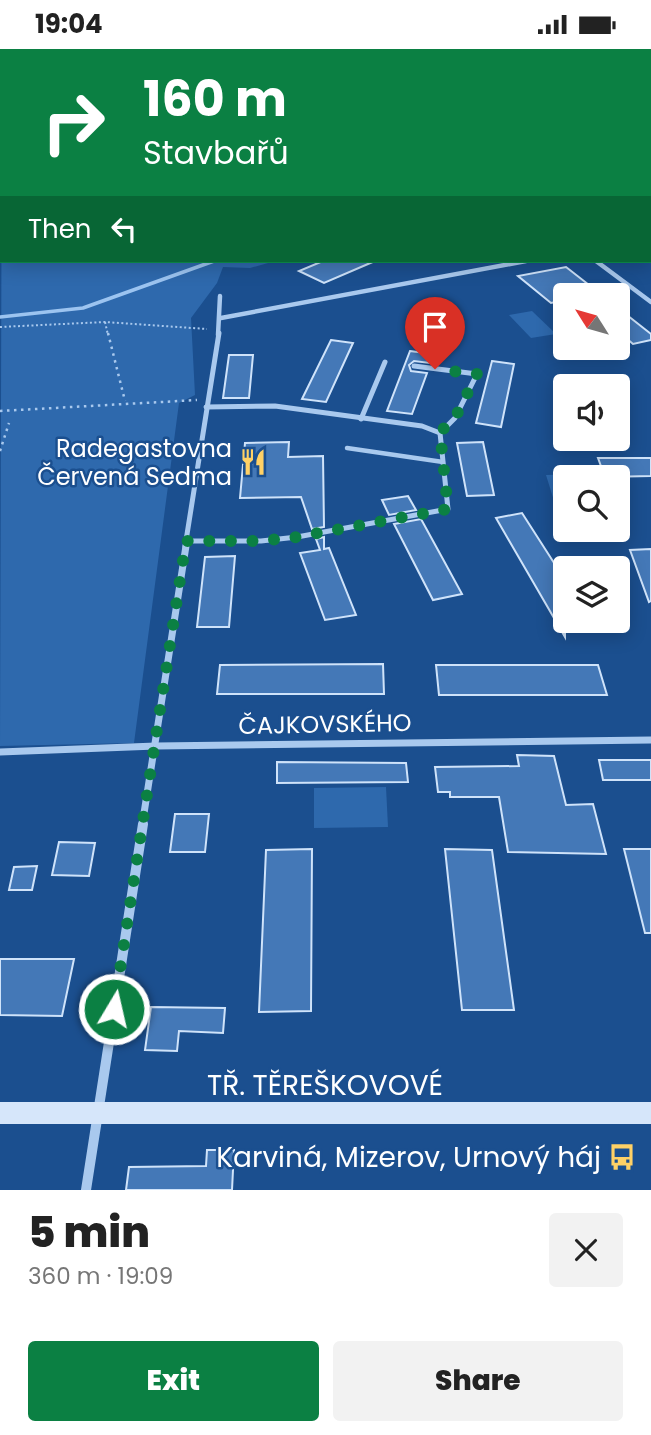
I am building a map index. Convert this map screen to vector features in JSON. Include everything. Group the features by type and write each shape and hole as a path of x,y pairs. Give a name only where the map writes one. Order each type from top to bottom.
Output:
{"street":[{"path":"221,318 515,263"},
{"path":"599,263 651,302"},
{"path":"86,1190 221,318 220,296"},
{"path":"361,419 385,362"},
{"path":"414,366 477,374 455,418 440,432"},
{"path":"206,403 275,405 422,426 440,432"},
{"path":"186,541 261,541 297,537 448,509 440,432"},
{"name":"ČAJKOVSKÉHO","path":"0,752 156,745 651,740"},
{"name":"TŘ. TĚREŠKOVOVÉ","path":"0,1113 651,1113"}],"lane":[{"path":"347,448 443,463"}],"path":[{"path":"105,321 125,402"},
{"path":"0,327 105,321 219,330"},
{"path":"0,411 125,402 206,403"},
{"path":"0,451 9,423"}],"shaded area":[{"path":"1,263 268,263 250,268 223,267 217,283 191,318 195,395 179,403 134,743 0,746"},
{"path":"532,311 553,331 553,334 531,338 509,315"},
{"path":"546,475 553,475 553,498"},
{"path":"386,787 388,827 314,828 314,788"}],"building":[{"path":"318,263 370,263 324,283 299,271"},
{"path":"566,267 586,283 553,283 551,303 518,276"},
{"path":"630,317 651,334 651,340 633,344 630,341"},
{"path":"331,340 353,343 326,402 302,399"},
{"path":"410,351 433,354 430,363 414,361 409,365 411,371 427,373 412,414 387,411"},
{"path":"229,355 253,355 249,398 223,398"},
{"path":"492,361 514,364 501,427 476,423"},
{"path":"289,442 288,457 323,456 324,527 312,529 301,497 240,498 245,443"},
{"path":"483,442 494,495 467,496 457,443"},
{"path":"598,458 651,458 651,476 630,476 630,465 601,465"},
{"path":"408,496 416,510 389,515 382,500"},
{"path":"522,513 553,561 553,616 496,518"},
{"path":"421,519 462,594 433,600 394,524"},
{"path":"324,537 324,549 329,548 356,615 325,620 300,553 320,550 316,539"},
{"path":"651,549 651,601 649,602 630,550"},
{"path":"235,556 229,627 197,627 205,557"},
{"path":"383,664 384,694 217,694 220,665"},
{"path":"436,665 598,665 607,695 439,695"},
{"path":"517,755 554,756 566,805 593,804 606,854 508,852 499,797 450,797 450,792 438,792 435,767 519,766"},
{"path":"599,760 651,760 651,780 603,780"},
{"path":"277,762 406,763 408,782 277,783"},
{"path":"175,814 209,814 205,852 170,852"},
{"path":"59,842 95,843 89,876 52,875"},
{"path":"312,849 311,1011 259,1012 266,850"},
{"path":"445,849 492,850 514,1010 462,1010"},
{"path":"624,849 651,849 651,933 645,933"},
{"path":"37,866 32,890 9,890 14,867"},
{"path":"0,959 74,959 62,1016 0,1015"},
{"path":"151,1007 225,1008 223,1033 179,1031 177,1051 145,1050"},
{"path":"207,1150 234,1150 232,1190 126,1190 129,1167 206,1166"}],"waterway":[{"path":"0,317 83,308 208,263"}],"place":[{"name":"Radegastovna Červená Sedma","path":"253,462"},
{"name":"Karviná, Mizerov, Urnový háj","path":"622,1157"}],"route":[{"path":"114,1009 186,541 261,541 297,537 448,509 440,432 455,418 477,374 435,369"}]}
